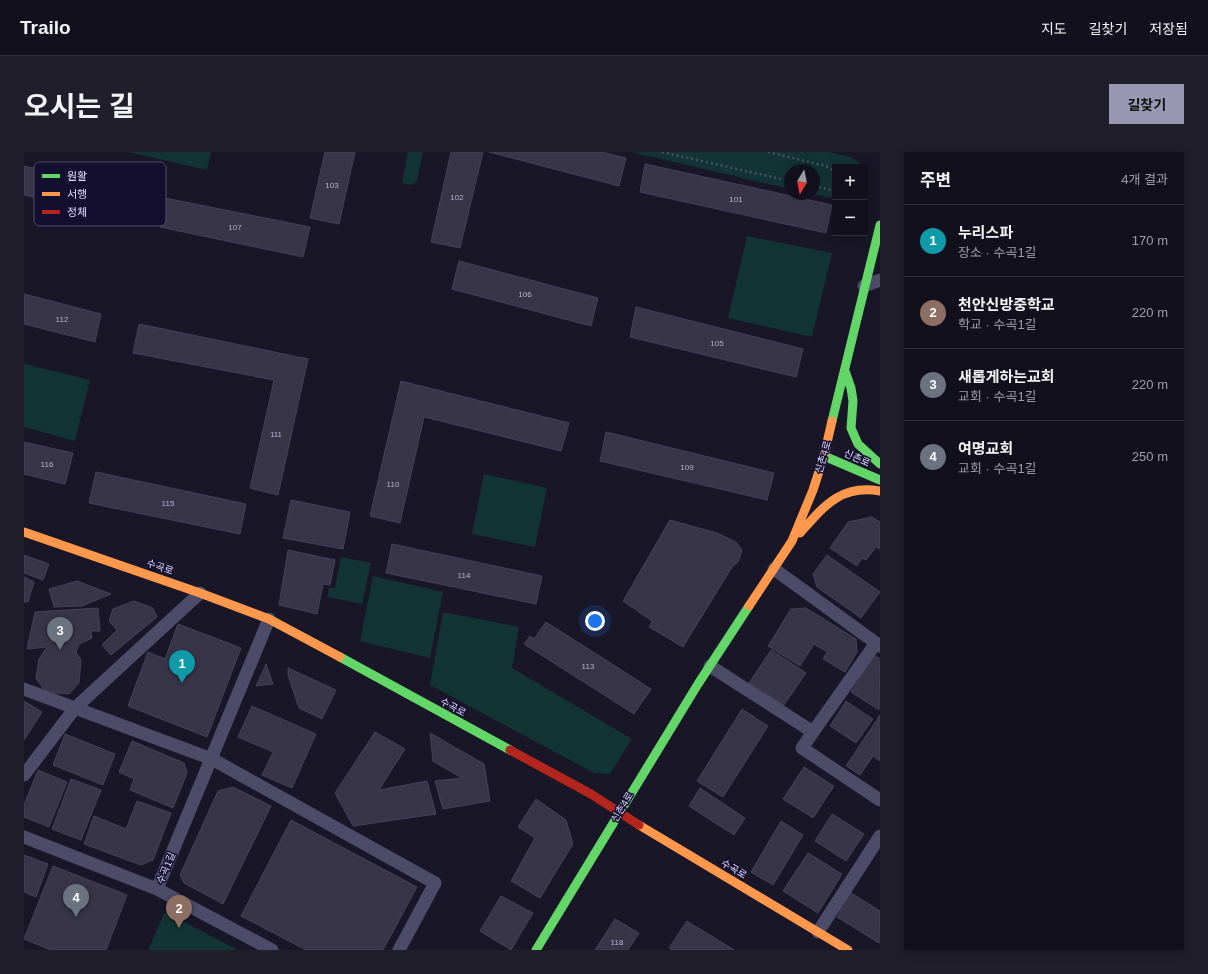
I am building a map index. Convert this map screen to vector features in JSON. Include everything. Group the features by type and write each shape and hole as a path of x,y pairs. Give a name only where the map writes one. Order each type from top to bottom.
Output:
{"street":[{"name":"신촌4로","path":"536,950 710,666 792,541 813,490 824,456 880,225"},
{"path":"864,286 880,280"},
{"path":"844,370 851,388 853,402 852,428 858,444 880,464"},
{"name":"신촌로","path":"824,456 880,480"},
{"path":"792,541 833,498 851,490 871,488 880,491"},
{"name":"수곡로","path":"24,532 200,593 269,620 591,794 619,813 848,950"},
{"path":"774,569 878,644 802,748 880,800"},
{"path":"24,776 75,708 200,593"},
{"name":"수곡1길","path":"24,837 157,889 269,620"},
{"path":"710,666 813,732"},
{"path":"24,689 212,759 436,883 399,950"},
{"path":"818,932 880,836"},
{"path":"157,889 272,950"}],"path":[{"path":"662,152 784,180"},
{"path":"768,152 826,166 832,169"},
{"path":"820,187 832,190"}],"green space":[{"path":"128,152 211,152 207,170"},
{"path":"408,152 423,152 417,181 412,185 402,183"},
{"path":"631,152 829,152 852,158 861,164 832,164 832,198 820,195 820,164 784,164 784,188"},
{"path":"747,236 832,253 812,337 728,318"},
{"path":"24,364 90,380 75,441 24,427"},
{"path":"484,474 547,488 535,547 472,534"},
{"path":"341,557 371,563 362,604 327,597 329,588 335,588"},
{"path":"373,576 443,592 430,658 360,641"},
{"path":"443,612 519,627 512,668 632,739 610,774 594,773 430,685"},
{"path":"165,912 238,950 148,950"}],"building":[{"path":"325,152 355,152 339,224 310,218"},
{"path":"451,152 483,152 460,248 431,242"},
{"path":"489,152 602,152 626,158 619,186"},
{"path":"645,164 784,194 784,200 809,200 832,205 826,233 640,192"},
{"path":"24,166 34,168 34,197 24,195"},
{"path":"166,198 310,227 303,257 160,227 166,226"},
{"path":"459,261 598,298 591,326 452,289"},
{"path":"24,294 101,314 95,342 24,324"},
{"path":"636,307 803,349 796,377 630,337"},
{"path":"139,324 308,359 278,495 250,488 274,380 133,353"},
{"path":"401,381 569,423 561,451 424,417 400,523 370,516"},
{"path":"606,432 774,473 767,500 600,461"},
{"path":"24,442 73,453 65,484 24,474"},
{"path":"96,472 246,504 240,534 89,503"},
{"path":"291,500 350,512 343,549 283,538"},
{"path":"872,517 880,522 880,549 876,547 866,560 862,558 857,566 830,548 848,522"},
{"path":"670,520 717,533 736,542 742,550 738,562 732,567 683,647 649,627 652,621 623,601"},
{"path":"392,544 542,576 536,604 386,573"},
{"path":"288,550 335,560 330,585 323,584 317,614 279,605"},
{"path":"24,555 49,564 43,580 24,573"},
{"path":"827,555 880,592 861,618 817,587 813,574"},
{"path":"24,577 34,582 28,602 24,602"},
{"path":"77,581 111,594 82,606 54,607 49,589"},
{"path":"134,601 153,608 157,617 111,655 102,645 117,630 109,621 113,609"},
{"path":"98,608 100,631 91,631 92,638 79,644 76,652 81,660 79,683 69,694 46,692 36,679 39,659 47,647 27,649 35,612"},
{"path":"806,608 856,639 857,652 845,672 823,659 827,652 814,644 800,666 768,646 791,609"},
{"path":"546,622 651,689 634,714 524,644 530,636 534,639"},
{"path":"178,624 241,648 207,737 128,706 148,652 165,659"},
{"path":"771,650 806,673 784,705 749,683"},
{"path":"874,655 880,659 879,710 851,692"},
{"path":"266,664 273,684 256,686"},
{"path":"288,668 336,690 322,719 299,708 288,675"},
{"path":"24,701 42,712 24,740"},
{"path":"846,701 873,719 856,743 830,726"},
{"path":"252,706 316,734 292,788 262,775 273,752 238,737"},
{"path":"742,709 768,726 723,797 697,781"},
{"path":"880,715 880,761 873,756 860,775 846,766"},
{"path":"375,732 405,749 379,790 427,781 436,814 353,826 335,793"},
{"path":"430,733 484,764 490,801 443,809 435,781 462,778 433,761"},
{"path":"65,734 115,754 103,785 53,765"},
{"path":"132,741 184,763 187,773 173,808 130,790 134,779 119,772"},
{"path":"804,767 834,786 813,818 783,799"},
{"path":"38,770 67,782 49,827 24,817 24,805"},
{"path":"71,779 101,790 81,840 52,829"},
{"path":"233,787 271,806 223,904 184,883 180,875 218,791"},
{"path":"700,788 745,818 734,835 689,806"},
{"path":"536,799 566,820 573,844 540,898 511,881 535,838 518,827"},
{"path":"137,801 171,813 153,860 141,865 84,844 94,816 126,829"},
{"path":"832,814 864,834 846,861 815,841"},
{"path":"291,820 417,887 383,950 306,950 241,916"},
{"path":"781,821 803,835 773,885 751,872"},
{"path":"808,853 842,874 818,913 783,891"},
{"path":"24,855 48,864 36,897 24,892"},
{"path":"53,866 127,895 106,950 51,950 24,939"},
{"path":"851,893 880,911 879,943 837,917"},
{"path":"501,896 533,913 511,950 480,931"},
{"path":"615,919 639,933 628,950 595,950"},
{"path":"687,921 734,950 672,950 669,948"}],"traffic: fast":[{"path":"832,421 880,225"},
{"path":"845,371 851,388 853,401 851,428 858,444 880,464"},
{"path":"824,456 880,480"},
{"path":"536,950 698,684 749,606"},
{"path":"340,657 510,750"}],"traffic: slow":[{"path":"749,606 792,541 813,490 824,456 832,421"},
{"path":"800,533 817,514 834,499 854,491 880,491"},
{"path":"24,532 200,593 269,619 340,657"},
{"path":"639,825 848,950"}],"traffic: jam":[{"path":"510,750 591,794 639,825"}],"place":[{"name":"새롭게하는교회","path":"60,650"},
{"name":"누리스파","path":"182,683"},
{"name":"여명교회","path":"76,917"},
{"name":"천안신방중학교","path":"179,928"}]}
